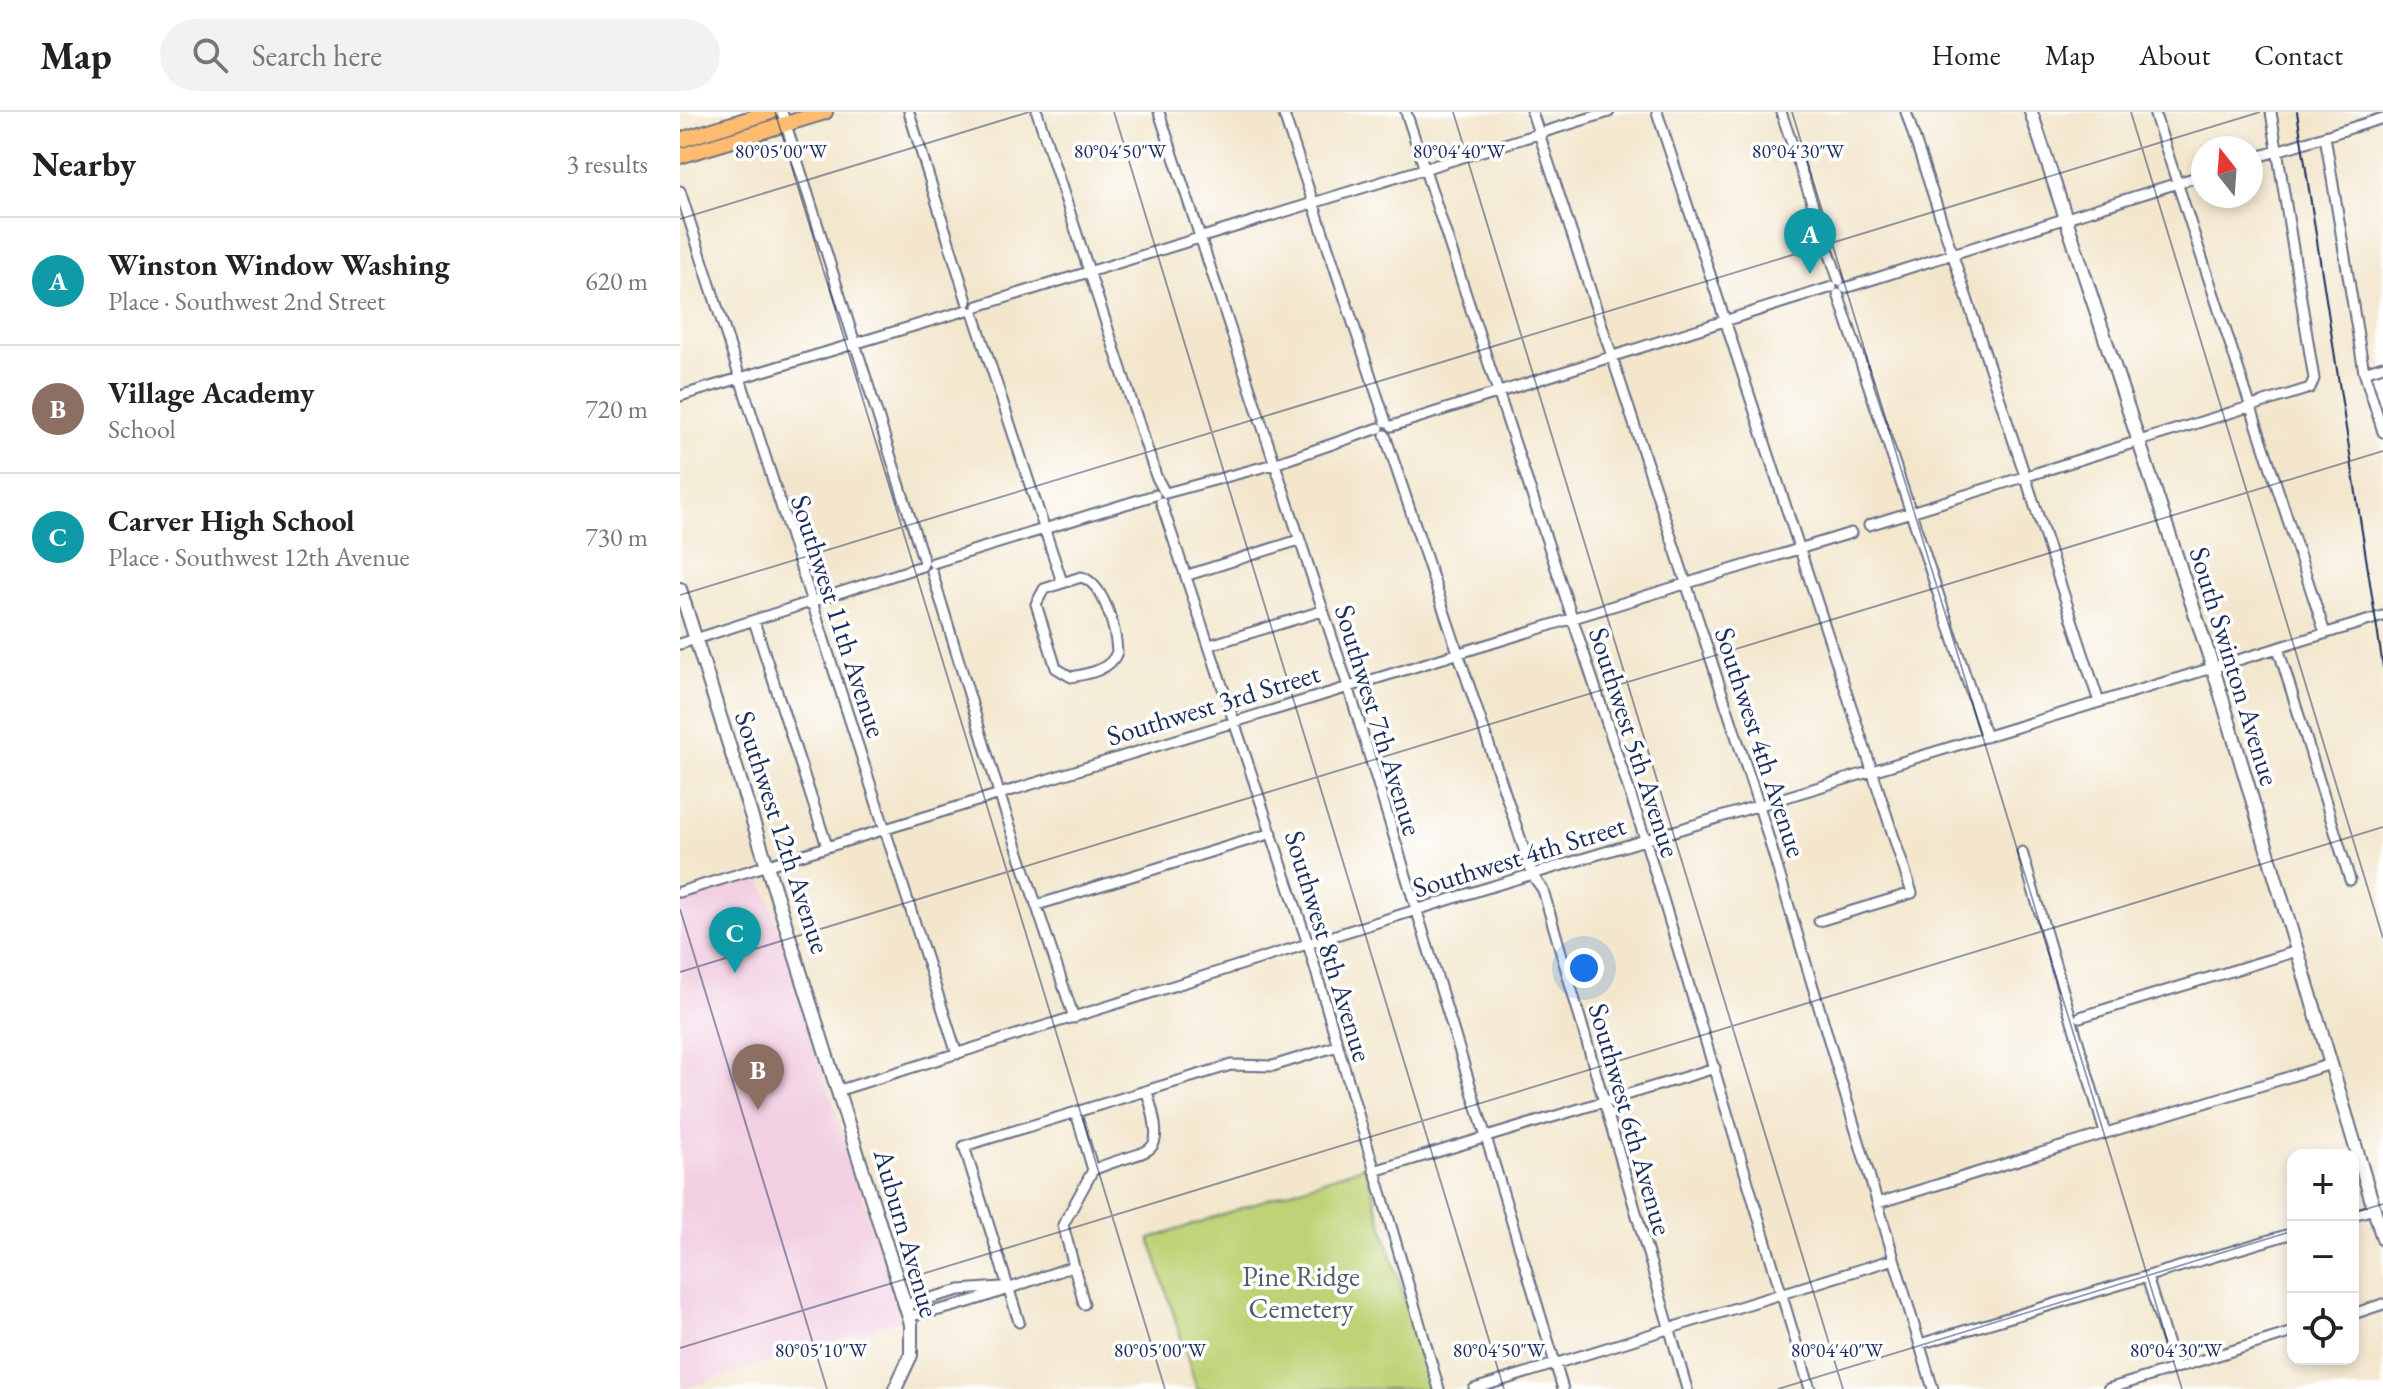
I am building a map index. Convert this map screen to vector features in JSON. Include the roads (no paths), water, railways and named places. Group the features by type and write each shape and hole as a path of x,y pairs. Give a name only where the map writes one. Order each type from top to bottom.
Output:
{"main road":[{"path":"680,140 771,112"},
{"path":"680,156 784,118 825,112"}],"street":[{"path":"909,112 1062,582"},
{"name":"Southwest 8th Avenue","path":"1037,112 1308,944 1439,1389"},
{"name":"Southwest 7th Avenue","path":"1159,112 1348,686 1563,1389"},
{"name":"Southwest 6th Avenue","path":"1283,112 1533,876 1543,890 1687,1389"},
{"name":"Southwest 5th Avenue","path":"1406,112 1645,839 1810,1389"},
{"name":"Southwest 4th Avenue","path":"1532,112 1759,806 1933,1389"},
{"path":"680,396 1609,112"},
{"path":"1657,112 1912,893 1819,921"},
{"path":"1781,112 1986,737"},
{"path":"1906,112 2099,702"},
{"name":"South Swinton Avenue","path":"2031,112 2213,668 2383,1239"},
{"path":"2154,112 2325,633"},
{"path":"1869,525 2310,388 2314,379 2271,112"},
{"path":"784,118 1074,1018"},
{"path":"2263,155 2383,118"},
{"path":"2325,136 2364,372 2383,432"},
{"path":"680,644 951,559 1161,496 1183,493 1188,487 1274,464 2191,179"},
{"name":"Southwest 11th Avenue","path":"680,191 957,1054"},
{"path":"2364,372 2383,366"},
{"name":"Southwest 3rd Street","path":"680,892 1851,533"},
{"path":"1188,575 1299,540"},
{"path":"1081,577 1096,585 1117,646 1115,657 1103,668 1071,677 1056,668 1036,604 1044,589 1062,582 1081,577"},
{"name":"Southwest 12th Avenue","path":"680,589 840,1090"},
{"path":"1210,645 1322,611"},
{"name":"Southwest 4th Street","path":"840,1090 1645,839 2383,616"},
{"path":"754,621 827,846"},
{"path":"2278,648 2350,880"},
{"path":"1037,905 1272,833"},
{"path":"2022,852 2105,1133"},
{"path":"2080,1017 2297,951"},
{"path":"1019,1322 964,1146 1231,1065 1273,1066 1337,1046"},
{"path":"1878,1203 2331,1064"},
{"path":"1374,1171 1715,1068"},
{"name":"Auburn Avenue","path":"840,1090 906,1311 911,1355 895,1389"},
{"path":"1084,1304 1063,1225 1093,1170 1145,1152 1154,1144 1158,1128 1147,1092"},
{"path":"1076,1113 1093,1170"},
{"path":"2359,1213 2374,1209"},
{"path":"1920,1344 2287,1235"},
{"path":"1474,1389 1894,1259"},
{"path":"906,1311 963,1306 1008,1287 1072,1267"},
{"path":"2147,1277 2175,1368"},
{"path":"906,1311 960,1290 1008,1287"},
{"path":"2359,1312 2383,1304"},
{"path":"2108,1389 2287,1334"}],"railway":[{"path":"2297,112 2383,667"}],"place":[{"name":"Winston Window Washing","path":"1810,274"},
{"name":"Carver High School","path":"735,973"},
{"name":"Village Academy","path":"758,1110"}],"park label":[{"name":"Pine Ridge Cemetery","path":"1301,1292"}]}
